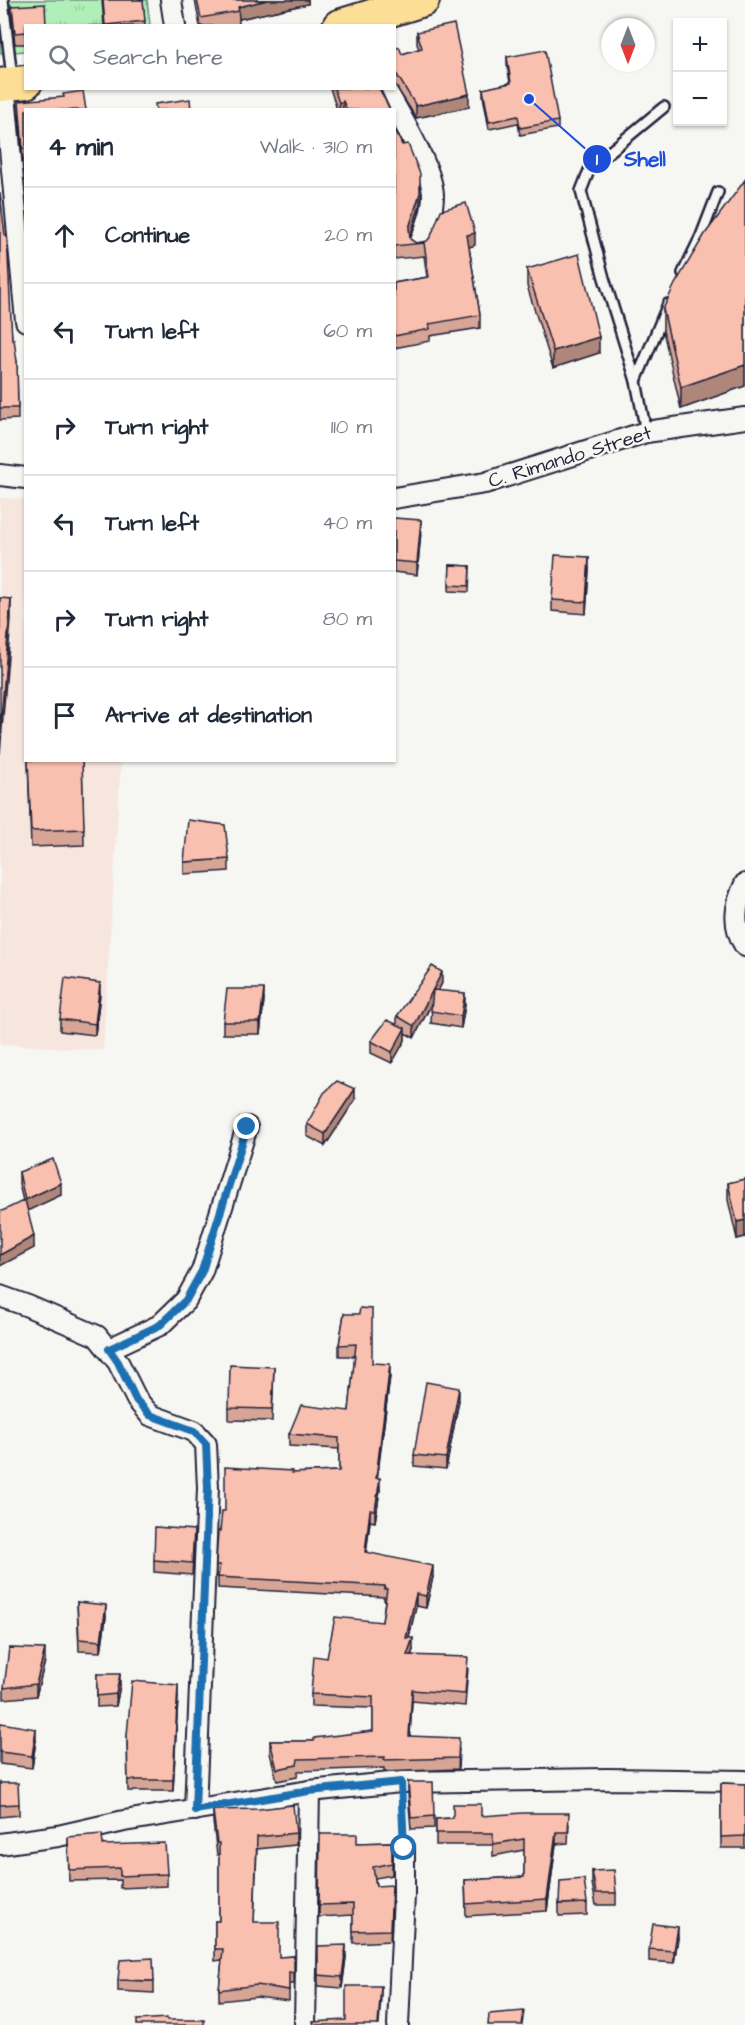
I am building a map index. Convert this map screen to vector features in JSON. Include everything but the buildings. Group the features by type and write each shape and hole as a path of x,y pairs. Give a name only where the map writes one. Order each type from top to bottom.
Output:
{"highway":[{"path":"353,24 423,0"}],"street":[{"path":"171,0 175,24"},
{"path":"11,84 24,289"},
{"path":"386,90 396,108"},
{"path":"396,109 431,184 431,212 420,244"},
{"name":"C. Rimando Street","path":"396,498 485,483 646,432 745,418"},
{"path":"0,475 24,477"},
{"path":"745,884 738,898 736,911 739,936 745,946"},
{"path":"109,1349 160,1325 186,1300 202,1271 247,1127"},
{"path":"0,1296 17,1301 97,1336 118,1362 136,1400 150,1415 194,1431 206,1444 208,1488 195,1810"},
{"path":"0,1844 58,1836 124,1821 309,1791 401,1782 595,1779 745,1781"},
{"path":"305,2025 309,1791"},
{"path":"398,2025 404,1848"}],"lane":[{"path":"3,0 11,84"},
{"path":"646,432 636,381 604,278 581,191 590,168 664,107"},
{"path":"676,287 701,236 718,192"},
{"path":"636,381 672,297"}],"path":[{"path":"401,1782 404,1848"}],"shaded area":[{"path":"0,498 24,499 24,762 121,762 103,1050 0,1044"}],"green space":[{"path":"0,0 147,0 150,24 24,24 24,51 0,53"}],"place":[{"name":"Shell","path":"529,99"}],"route":[{"path":"247,1127 202,1271 186,1300 160,1325 109,1349 126,1376 136,1400 150,1415 194,1431 206,1444 208,1488 195,1810 309,1791 401,1782 404,1848"}]}
